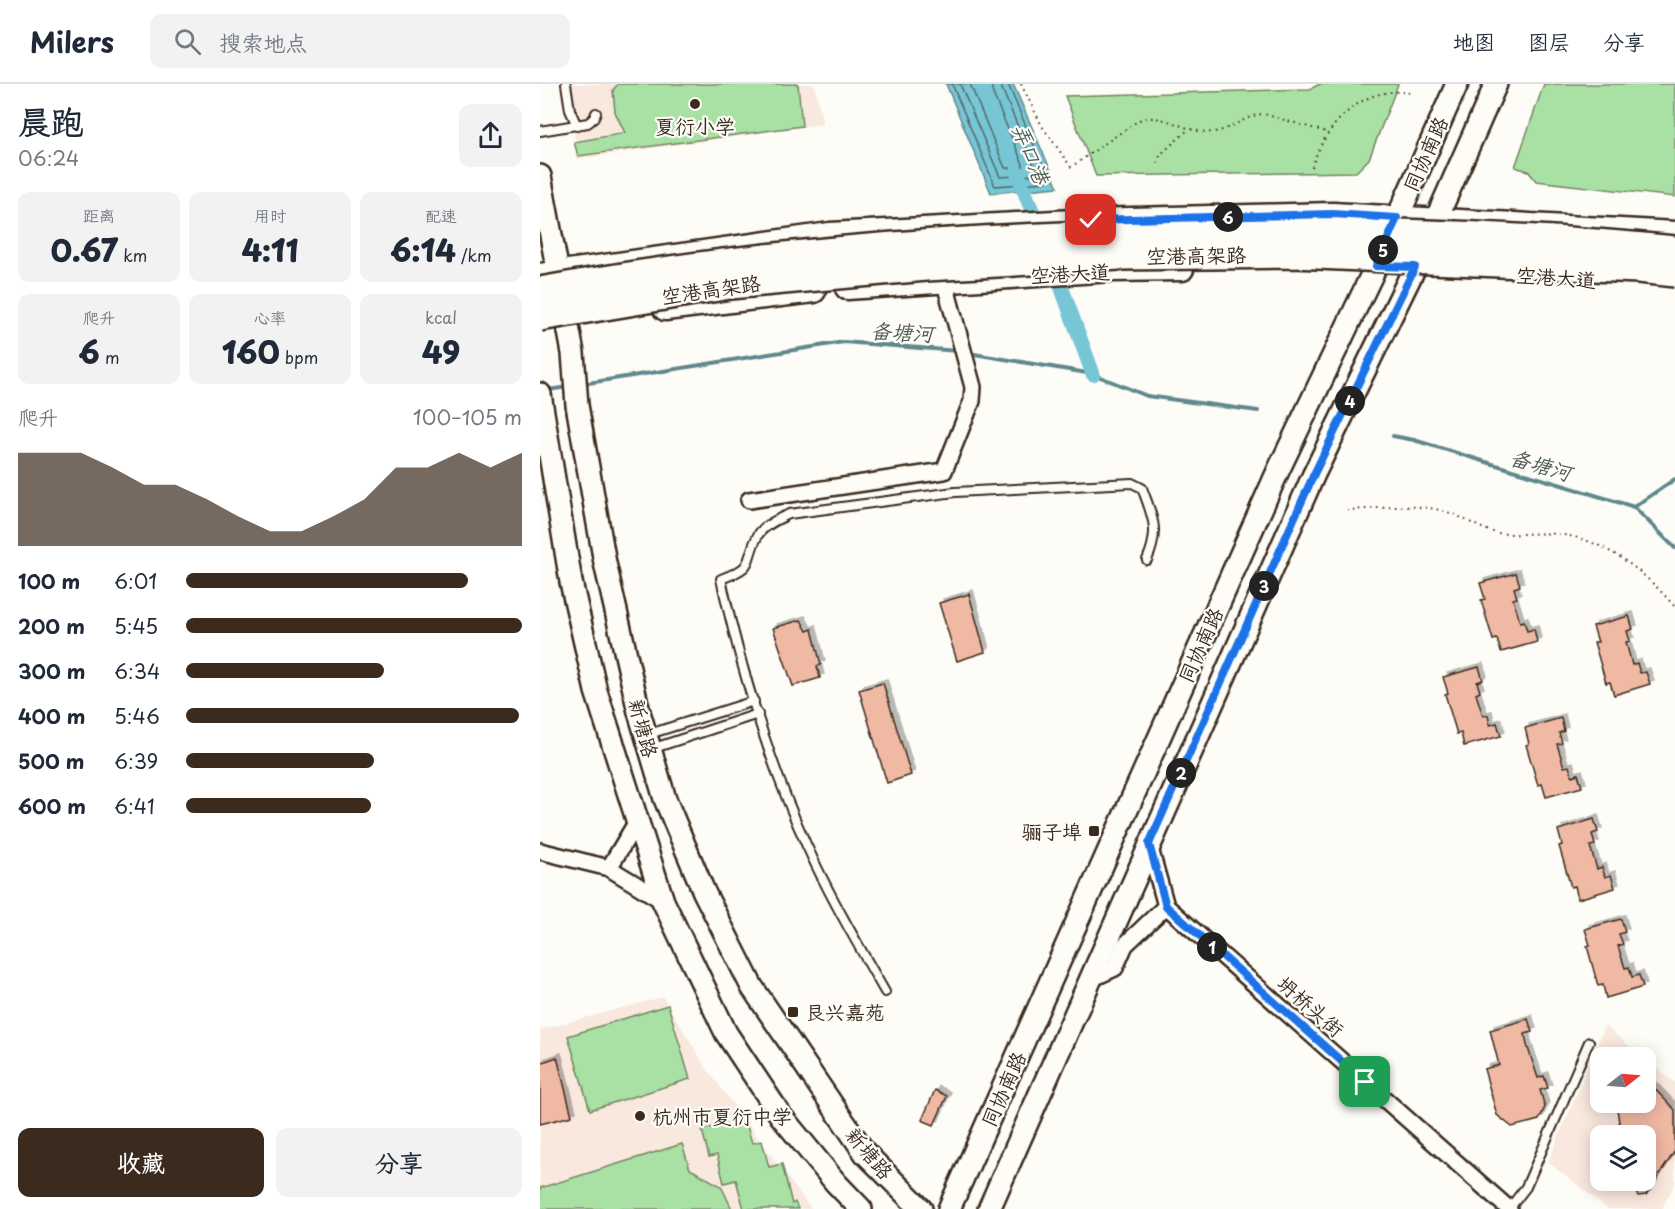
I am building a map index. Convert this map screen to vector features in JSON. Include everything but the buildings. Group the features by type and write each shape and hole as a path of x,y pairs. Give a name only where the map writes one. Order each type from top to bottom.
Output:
{"highway":[{"name":"空港高架路","path":"546,279 920,242 1118,233 1296,229 1469,234 1675,250"},
{"name":"空港高架路","path":"540,317 730,285 926,267 1120,256 1294,254 1639,269 1675,273"}],"main road":[{"name":"同协南路","path":"949,1209 1278,471 1376,266 1457,84"},
{"name":"同协南路","path":"989,1209 1314,474 1437,220 1496,84"},
{"name":"新塘路","path":"540,176 546,279 567,324 577,405 605,563 647,743 665,799 704,892 752,987 865,1153 921,1209"},
{"path":"546,279 830,234 1091,220 1333,214 1675,233"},
{"name":"空港大道","path":"540,329 744,297 944,280 1111,270 1415,267 1675,285"},
{"name":"新塘路","path":"541,402 571,582 596,691 636,823 663,901 726,1033 781,1116 836,1183 861,1209"}],"street":[{"path":"749,500 944,471 972,401 971,378 944,280"},
{"path":"609,868 636,823"},
{"path":"1089,980 1115,968 1125,945 1166,906 1149,844"},
{"path":"540,851 609,868 663,901"},
{"name":"坍桥头街","path":"1166,906 1509,1209"}],"lane":[{"path":"566,84 570,110 577,126"},
{"path":"540,131 588,123 594,118 596,112"},
{"path":"885,992 840,913 805,842 758,714 733,632 721,579 739,572 749,564 758,534 770,524 789,514 955,492 1132,483 1142,488 1153,519 1155,541 1147,560"},
{"path":"647,743 754,701"},
{"path":"647,743 758,714"},
{"path":"1509,1209 1526,1187 1589,1042"}],"path":[{"path":"1021,84 1042,126 1071,167 1139,120 1152,116 1209,133 1223,130 1256,114 1264,114 1326,132"},
{"path":"1312,167 1326,132 1339,117 1376,93 1393,88 1409,93"},
{"path":"1158,163 1160,155 1190,129"},
{"path":"1347,510 1421,507 1462,517 1497,533 1556,534 1592,541 1624,560 1647,578 1675,607"}],"shaded area":[{"name":"夏衍小学","path":"569,84 814,84 823,124 577,159"},
{"name":"杭州市夏衍中学","path":"663,997 707,1069 811,1209 540,1209 540,1030"},
{"path":"1605,1026 1631,1047 1596,1047"},
{"path":"1590,1062 1590,1113 1656,1113 1656,1067 1675,1083 1675,1183 1662,1209 1608,1209 1548,1162"}],"green space":[{"name":"夏衍小学","path":"618,84 798,84 802,126 578,156 574,142 625,133 615,112 613,90"},
{"path":"1320,84 1398,84 1369,159 1356,172 1096,176 1065,96 1310,89"},
{"path":"1544,84 1675,84 1675,197 1536,181 1528,171 1515,167"},
{"path":"668,1005 690,1079 590,1110 568,1036"},
{"path":"745,1119 752,1143 762,1141 769,1167 782,1164 792,1204 795,1202 798,1209 744,1209 736,1180 724,1183 717,1155 709,1157 702,1130"},
{"path":"682,1144 690,1169 721,1186 732,1209 540,1209 540,1188"}],"water":[{"path":"946,84 1013,84 1058,187 991,193"}],"waterway":[{"name":"弄口港","path":"1017,172 1040,231"},
{"name":"弄口港","path":"1054,267 1093,374"},
{"name":"备塘河","path":"582,384 844,342 958,351"},
{"name":"备塘河","path":"968,353 1093,374 1147,396 1258,411"},
{"name":"备塘河","path":"547,390 569,387"},
{"name":"备塘河","path":"1393,436 1414,440 1634,507 1675,548"},
{"name":"备塘河","path":"1634,507 1675,479"}],"place":[{"name":"夏衍小学","path":"695,104"},
{"name":"骊子埠","path":"1094,831"},
{"name":"艮兴嘉苑","path":"793,1012"},
{"name":"杭州市夏衍中学","path":"640,1116"}],"route":[{"path":"1091,220 1333,214 1397,218 1376,266 1415,267 1314,474 1149,844 1166,906 1365,1082"}]}
